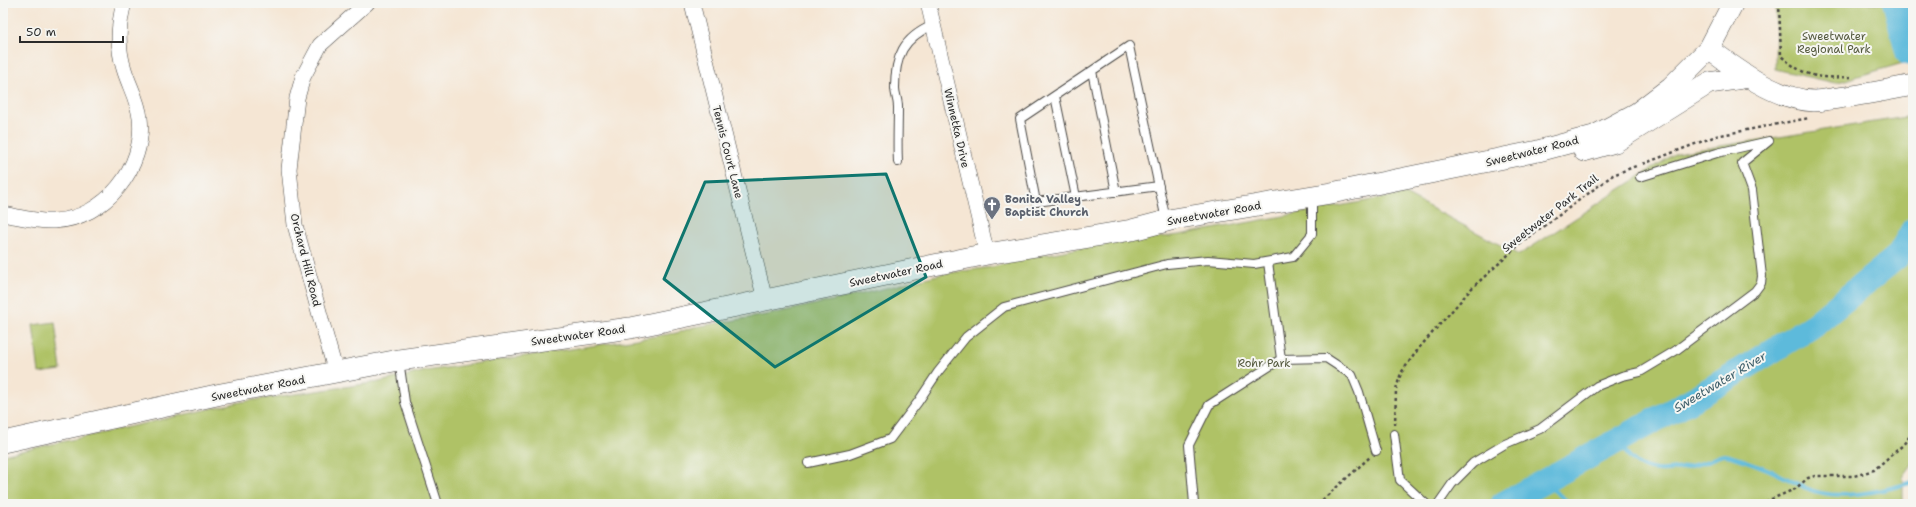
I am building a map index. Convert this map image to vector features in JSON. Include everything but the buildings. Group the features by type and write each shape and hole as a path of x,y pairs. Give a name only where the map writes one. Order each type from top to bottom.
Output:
{"main road":[{"name":"Sweetwater Road","path":"3,442 221,394 399,360 630,328 987,254 1132,230 1166,221 1312,196 1538,151 1594,136 1637,113 1671,87 1709,49 1733,3"},
{"path":"1709,49 1749,77 1784,95 1814,101 1880,92 1913,85"},
{"path":"1538,151 1556,158 1615,142 1703,86 1722,80 1749,77"}],"street":[{"path":"3,214 32,220 54,221 81,215 104,202 123,183 130,172 139,146 140,120 134,94 124,70 121,56 119,30 124,3"},
{"name":"Orchard Hill Road","path":"336,373 295,225 289,169 297,98 303,77 320,45 367,3"},
{"name":"Tennis Court Lane","path":"692,3 765,300"},
{"name":"Winnetka Drive","path":"928,3 987,254"}],"lane":[{"path":"898,162 898,104 895,89 899,55 905,44 918,32 933,25"},
{"path":"1159,186 1036,202 1020,119 1129,46 1159,186 1166,221"},
{"path":"1092,71 1116,192"},
{"path":"1055,96 1076,197"},
{"path":"1438,504 1452,484 1473,463 1505,444 1540,429 1597,386 1622,376 1640,372 1675,351 1755,291 1761,283 1762,276 1752,190 1742,163 1769,141 1716,153 1640,177"},
{"path":"808,463 850,454 890,439 918,402 938,372 966,337 1004,307 1167,264 1208,260 1254,264 1293,257 1312,234 1312,196"},
{"path":"1268,262 1281,359"},
{"path":"1194,504 1189,445 1209,405 1281,359 1326,358 1352,375 1359,392 1376,451"},
{"path":"399,360 405,402 438,504"},
{"path":"1394,434 1400,480 1426,504"}],"path":[{"path":"1779,3 1781,56 1795,69 1813,76 1830,78 1859,77"},
{"name":"Sweetwater Park Trail","path":"1394,434 1396,389 1401,373 1420,348 1472,288 1519,245 1613,175 1716,136 1812,118"},
{"path":"1760,504 1798,487 1803,481 1815,476 1854,476 1874,470 1903,445 1913,432"},
{"path":"1318,504 1327,498 1376,451"}],"highlighted area":[{"path":"886,174 926,277 775,367 664,279 705,182"}],"green space":[{"name":"Sweetwater Regional Park","path":"1776,3 1913,3 1913,60 1835,83 1775,69"},
{"name":"Rohr Park","path":"1913,116 1913,463 1903,477 1903,504 3,504 3,455 240,402 379,382 426,371 676,333 694,327 772,314 862,294 941,274 992,267 1031,257 1097,245 1179,235 1405,194 1519,255 1676,153"},
{"path":"55,322 61,370 39,373 33,325"}],"waterway":[{"name":"Sweetwater River","path":"1895,3 1908,53"},
{"name":"Sweetwater River","path":"1503,504 1704,393 1814,325 1898,256 1913,230"},
{"path":"1619,441 1627,454 1636,462 1645,467 1656,470 1679,468 1705,462 1723,455 1728,455 1758,465 1806,488 1831,494 1845,495 1874,492 1913,482"},
{"path":"1543,482 1571,504"}],"place":[{"name":"Bonita Valley Baptist Church","path":"992,220"}]}
